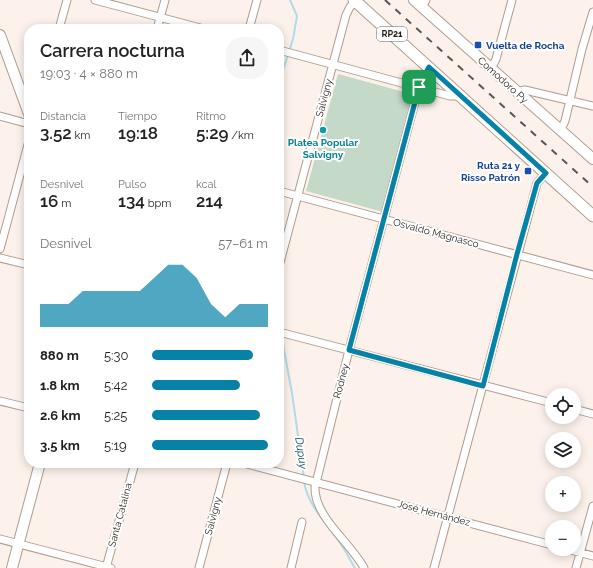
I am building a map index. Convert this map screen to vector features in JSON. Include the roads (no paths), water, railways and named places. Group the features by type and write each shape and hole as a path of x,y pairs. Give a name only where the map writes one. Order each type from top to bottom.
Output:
{"main road":[{"name":"RP21","path":"354,0 593,216"},
{"name":"Comodoro Py","path":"421,2 516,92 593,159"},
{"path":"0,35 24,100"},
{"path":"12,568 39,468"}],"street":[{"path":"60,24 67,0"},
{"path":"95,0 186,24"},
{"path":"158,24 165,0"},
{"path":"250,24 257,0"},
{"name":"Salvigny","path":"284,248 346,15 354,0"},
{"path":"491,69 496,59 512,0"},
{"path":"560,131 565,121 593,12"},
{"path":"284,51 450,96 460,96"},
{"name":"Rodney","path":"364,568 320,509 314,494 315,481 419,87 429,67"},
{"path":"516,92 525,90 593,106"},
{"path":"0,116 24,123"},
{"path":"0,248 24,159"},
{"path":"434,568 537,183 546,173"},
{"name":"Osvaldo Magnasco","path":"284,192 593,275"},
{"path":"0,258 24,264"},
{"path":"284,334 545,401"},
{"path":"0,401 24,407"},
{"path":"581,411 593,414"},
{"name":"Santa Catalina","path":"108,568 134,468"},
{"name":"Salvigny","path":"199,568 226,468"},
{"name":"José Hernández","path":"262,468 545,543"},
{"path":"593,506 581,553 593,556"},
{"path":"291,568 302,522"},
{"path":"0,539 108,568"},
{"path":"576,568 580,556"}],"waterway":[{"name":"Dupuy","path":"284,67 293,39 297,16 290,0"},
{"name":"Dupuy","path":"284,350 292,393 304,478"},
{"name":"Dupuy","path":"304,482 310,501 355,568"}],"railway":[{"path":"385,0 593,187"}],"place":[{"name":"Vuelta de Rocha","path":"478,45"},
{"name":"Platea Popular Salvigny","path":"323,130"},
{"name":"Ruta 21 y Risso Patrón","path":"528,171"}]}
